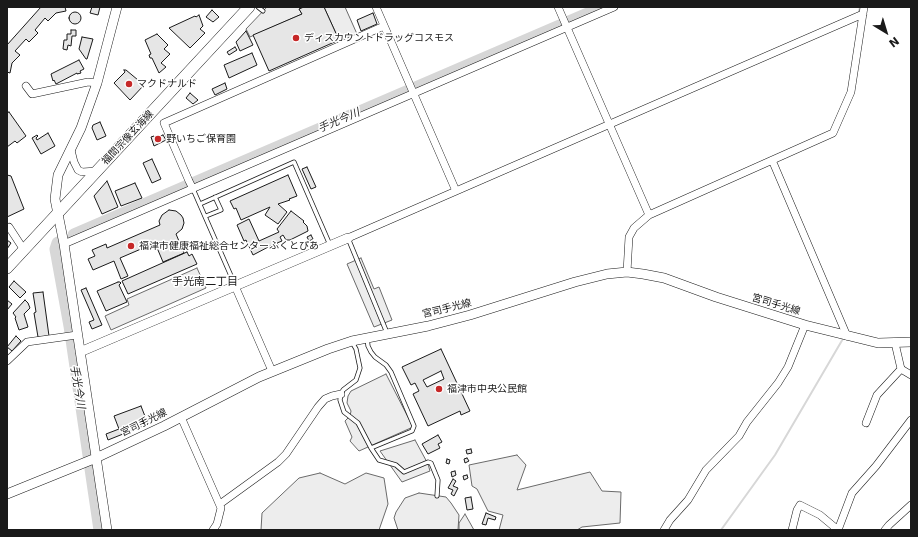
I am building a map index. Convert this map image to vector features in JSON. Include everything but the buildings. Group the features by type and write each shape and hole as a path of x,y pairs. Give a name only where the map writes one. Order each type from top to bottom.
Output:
{"main road":[{"path":"107,530 64,244 55,199 58,175 80,128 97,83 117,7"},
{"name":"福間宗像玄海線","path":"7,268 246,8"},
{"path":"80,352 348,238"},
{"name":"宮司手光線","path":"7,494 96,458 272,372 322,351 367,337 428,326 470,315 592,277 607,274 627,272 664,278 716,297 805,325 847,336 878,343 911,342"}],"street":[{"path":"376,7 456,191"},
{"path":"558,7 649,214"},
{"path":"64,244 192,186 412,91 566,25 614,7"},
{"path":"348,238 863,11"},
{"path":"627,272 629,238 634,228 649,214 833,133 851,92 863,11"},
{"path":"192,186 164,123 384,26"},
{"path":"26,86 32,94 88,82 97,83"},
{"path":"70,150 78,170 82,172 97,171"},
{"path":"772,160 847,336"},
{"path":"7,228 9,227 24,250"},
{"path":"235,286 272,372"},
{"path":"664,530 670,520 688,500 711,463 739,436 747,422 778,382 788,367 805,325"},
{"path":"7,361 27,342 77,335"},
{"path":"894,343 901,369 911,375"},
{"path":"866,423 877,395 901,369"},
{"path":"220,504 278,462 286,454 318,407 332,396 341,394"},
{"path":"181,417 222,508 217,524 213,530"},
{"path":"792,530 797,510 800,505 820,515 838,530 852,493 876,466 911,420"},
{"path":"885,530 911,505"}],"lane":[{"path":"258,7 263,11"},
{"path":"200,204 294,162 330,245"},
{"path":"192,186 235,286"},
{"path":"206,216 221,210 215,197"},
{"path":"348,238 387,333"},
{"path":"367,337 368,346 371,352 386,365 391,372 414,426 412,431 371,448"},
{"path":"352,341 356,349 360,368 356,380 343,390 341,394 340,400 344,412 358,423 379,460 396,465 404,472 428,462 431,463 438,480 437,496"}],"shaded area":[{"path":"267,7 304,7 299,9 302,14 250,37 246,29"},
{"path":"324,7 345,7 357,34 339,40"},
{"path":"361,258 374,289 379,287 392,320 374,327 347,264"},
{"path":"197,268 206,288 111,330 105,316 129,305 127,299"},
{"path":"386,374 413,427 359,451 350,441 352,437 345,421 350,416 351,411 347,403 348,396 351,391"},
{"path":"415,440 428,464 430,471 402,482 380,451"},
{"path":"517,455 526,465 517,490 590,472 602,491 621,492 620,523 582,527 577,530 499,530 503,515 488,511 477,489 472,486 469,465"},
{"path":"320,473 345,484 366,473 384,478 388,504 379,530 261,530 262,513 299,478"},
{"path":"419,493 446,497 459,515 458,530 398,530 394,518 396,512 405,498"},
{"path":"465,514 474,530 459,530 459,523"}],"waterway":[{"name":"手光今川","path":"74,235 604,7"},
{"path":"859,11 860,7"},
{"name":"手光今川","path":"58,243 56,249 70,326 100,530"},
{"path":"721,530 775,455 844,337"}],"place":[{"name":"ディスカウントドラッグコスモス","path":"296,38"},
{"name":"マクドナルド","path":"129,84"},
{"name":"野いちご保育園","path":"158,139"},
{"name":"福津市健康福祉総合センターふくとぴあ","path":"131,246"},
{"name":"福津市中央公民館","path":"439,389"}],"district":[{"name":"手光南二丁目","path":"205,282"}]}
